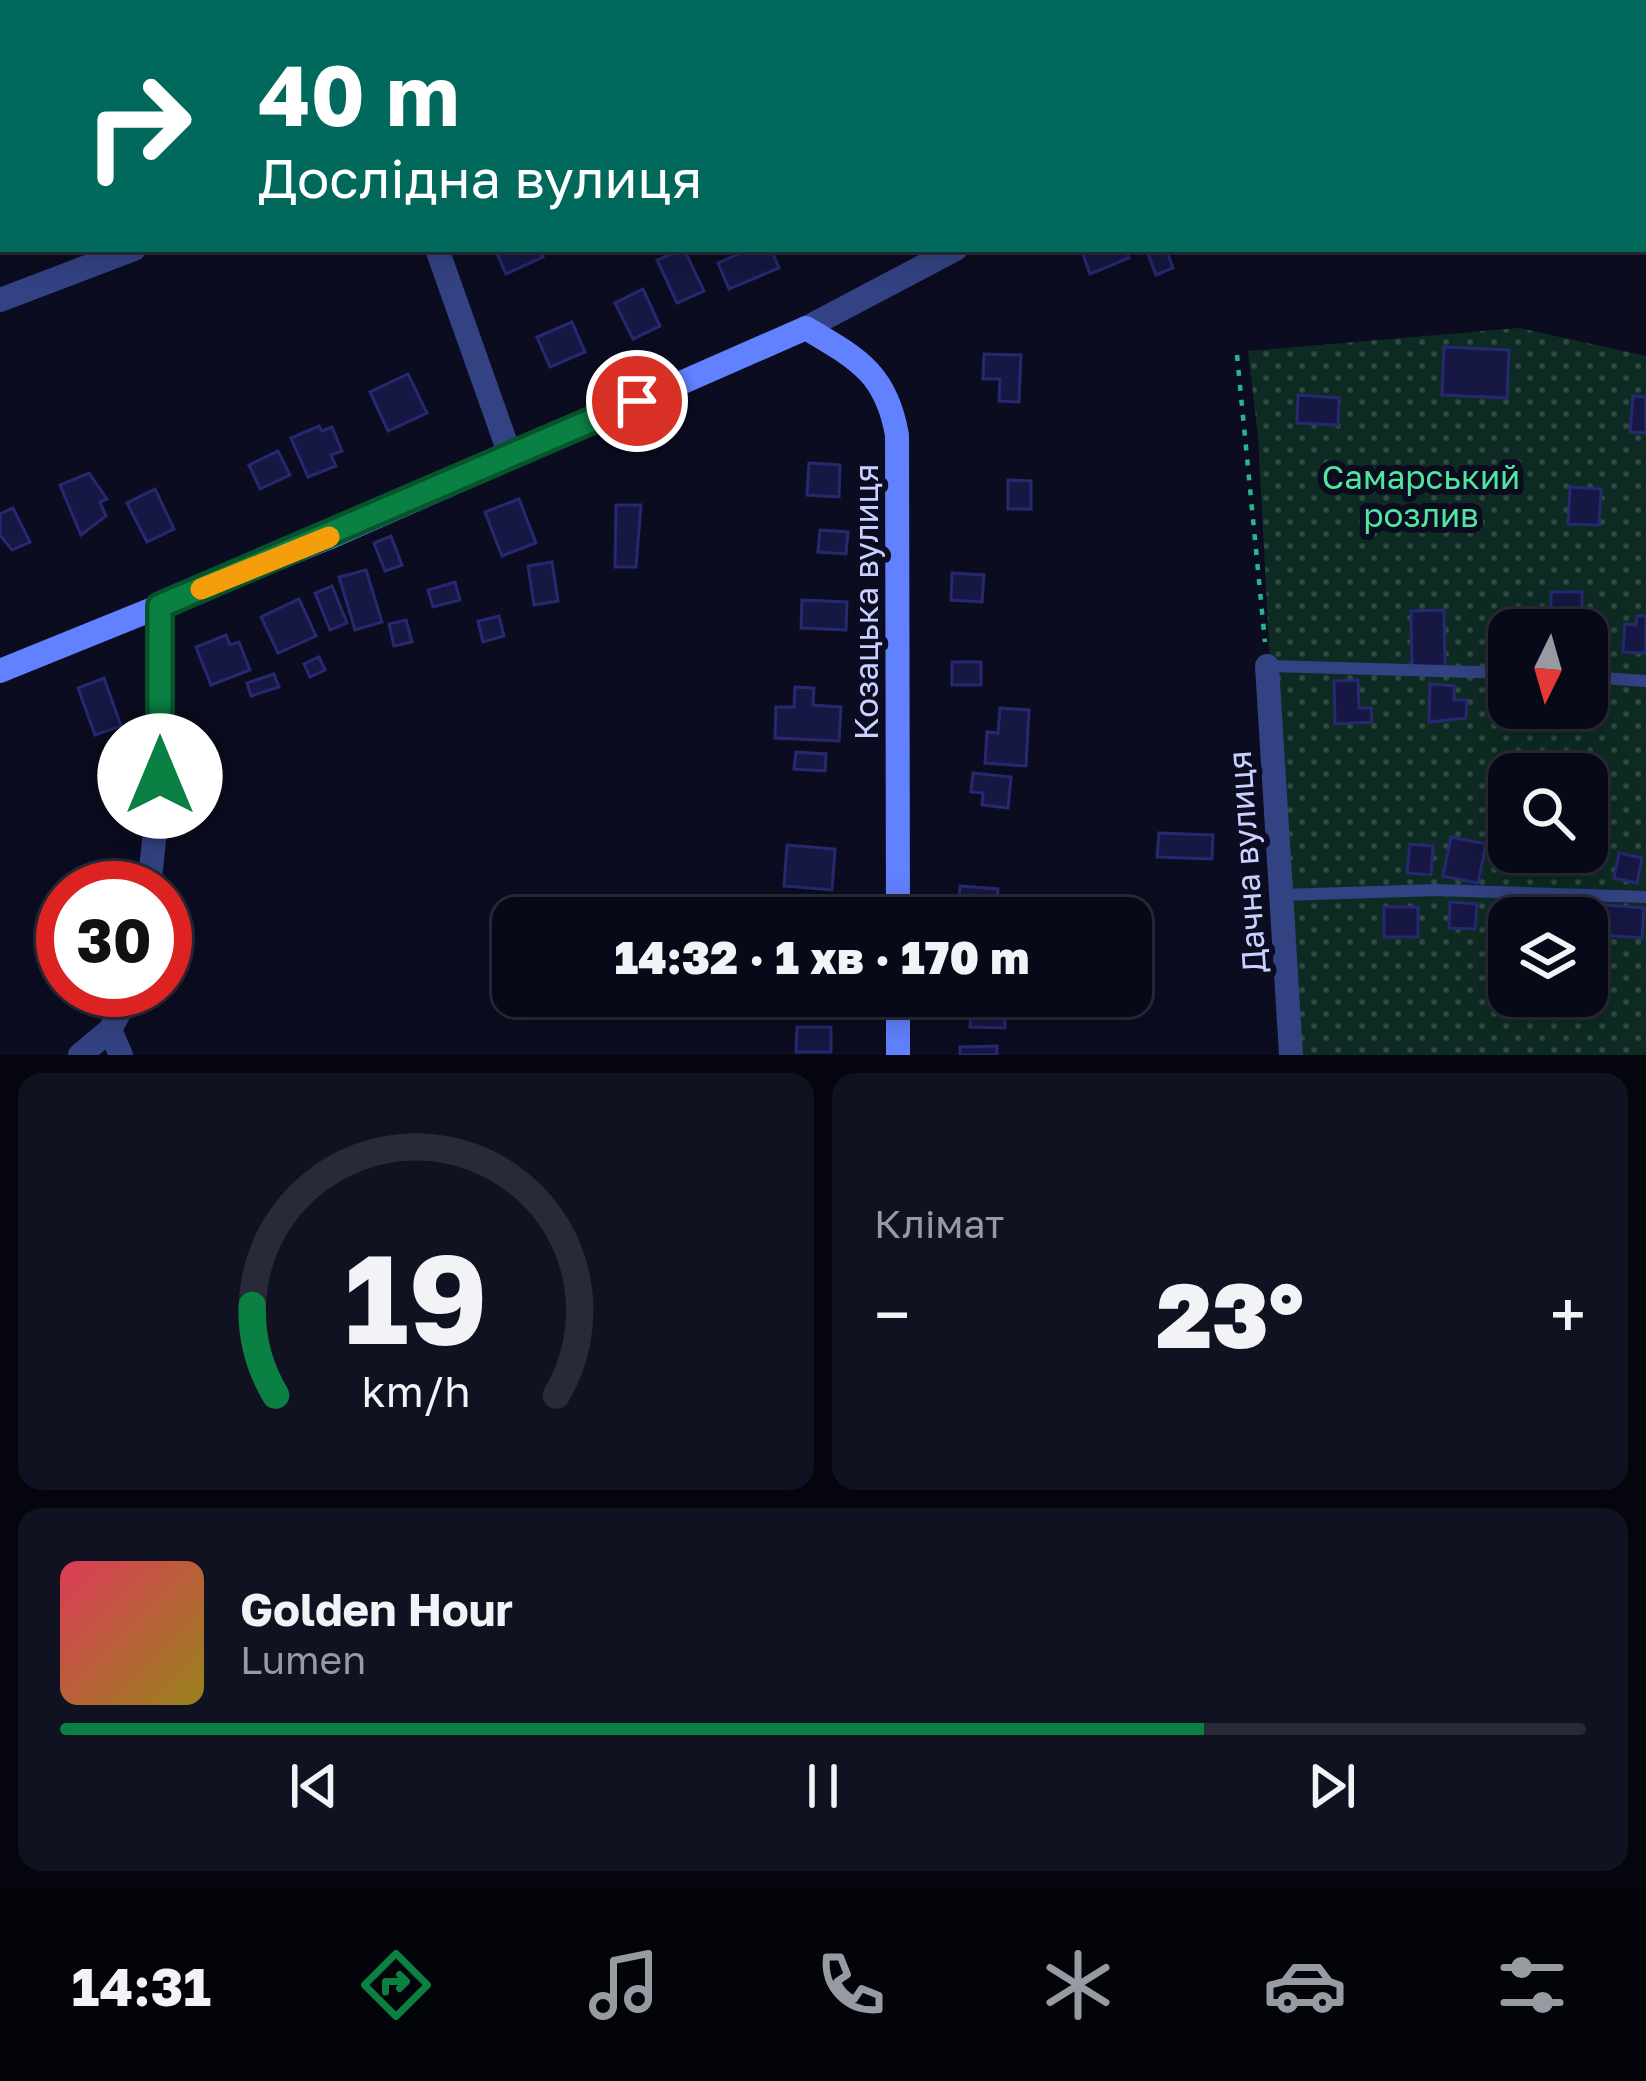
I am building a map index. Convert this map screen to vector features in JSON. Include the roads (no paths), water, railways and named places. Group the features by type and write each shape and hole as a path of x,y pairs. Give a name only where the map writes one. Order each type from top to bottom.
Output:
{"street":[{"path":"0,300 126,252"},
{"path":"438,252 510,455"},
{"path":"0,671 806,328 904,261 943,252"},
{"name":"Козацька вулиця","path":"806,328 874,374 891,398 897,435 898,897"},
{"path":"151,861 160,776 160,606"},
{"name":"Дачна вулиця","path":"1267,665 1291,1055"},
{"path":"80,1055 110,1030 117,1017"},
{"path":"898,1017 898,1055"},
{"path":"110,1030 122,1055"}],"lane":[{"path":"1267,665 1488,672"},
{"path":"1608,678 1646,681"},
{"path":"1283,895 1436,890 1646,897"}],"park label":[{"name":"Самарський розлив","path":"1421,495"}]}
